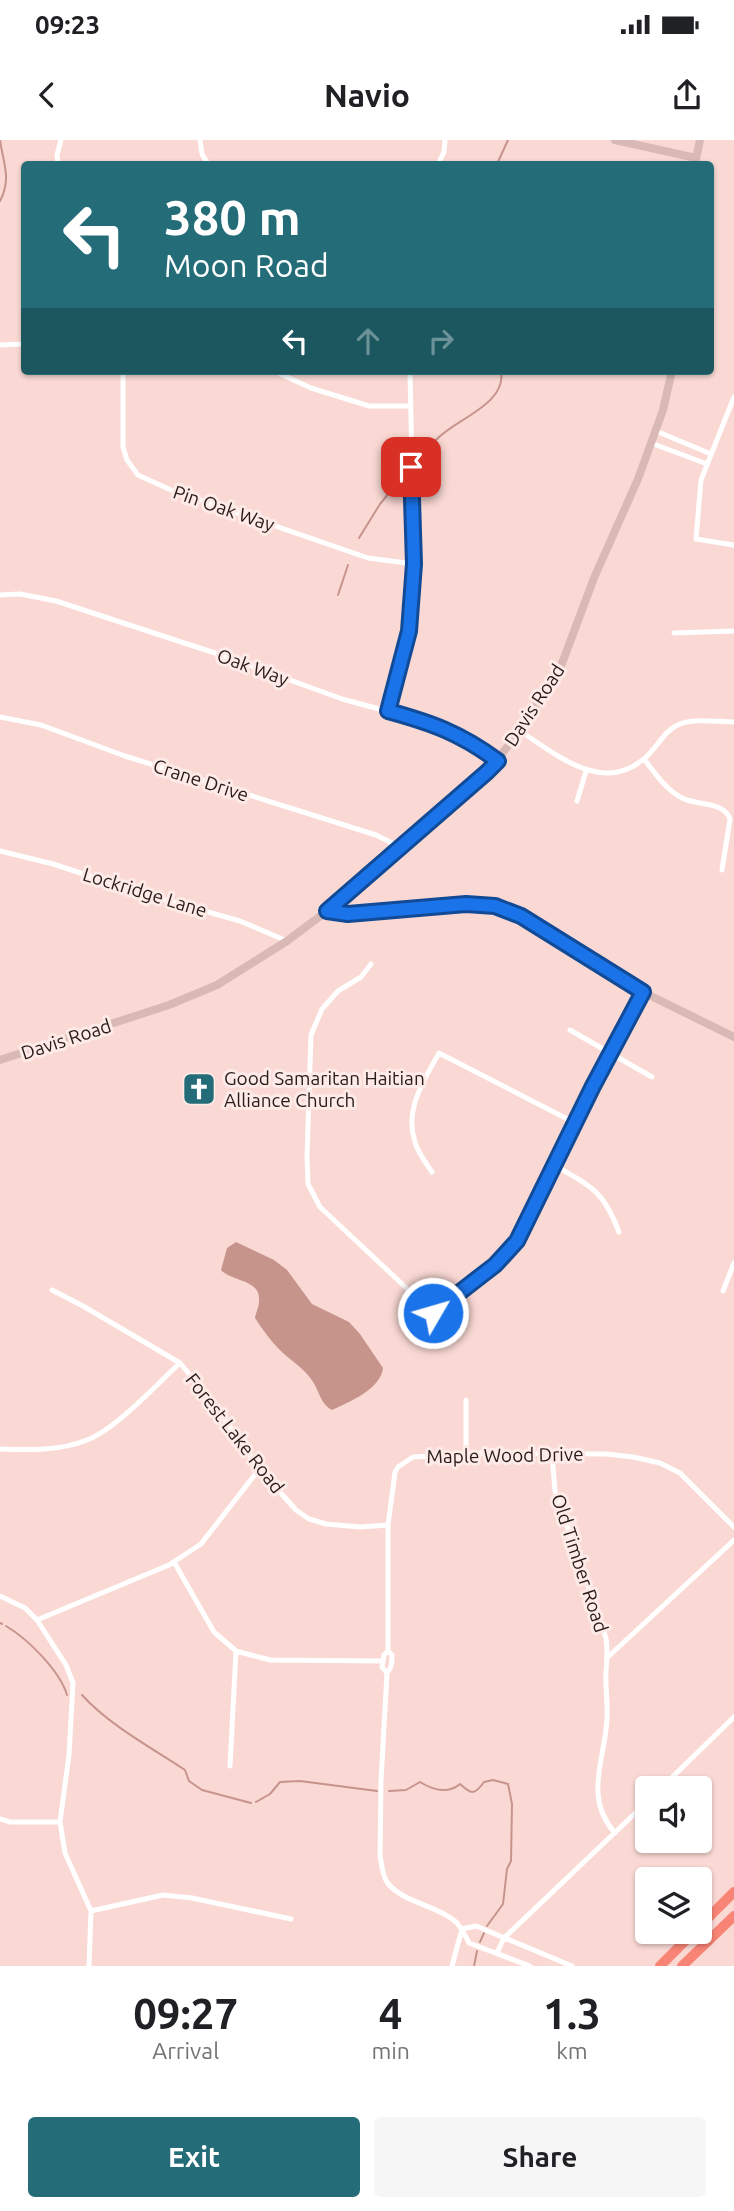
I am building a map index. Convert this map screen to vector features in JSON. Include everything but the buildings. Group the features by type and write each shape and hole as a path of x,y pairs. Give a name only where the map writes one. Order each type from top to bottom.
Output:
{"highway":[{"path":"712,1914 734,1892"},
{"path":"682,1966 734,1916"},
{"path":"660,1966 682,1944"}],"street":[{"path":"58,161 61,140"},
{"path":"200,140 206,161"},
{"path":"440,161 445,140"},
{"path":"615,140 696,161 700,140"},
{"path":"0,345 21,344"},
{"name":"Pin Oak Way","path":"122,375 123,447 127,460 138,475 172,490 368,558 414,564"},
{"path":"283,375 311,388 369,406 410,406"},
{"path":"388,711 409,631 414,564 410,375"},
{"name":"Davis Road","path":"0,1060 169,1006 217,985 287,941 327,911 498,761 561,666 594,578 638,479 663,410 671,375"},
{"path":"734,397 701,480 696,539 734,545"},
{"path":"656,431 711,454"},
{"path":"651,443 707,464"},
{"name":"Oak Way","path":"0,595 20,594 56,600 342,699 444,728 474,743 498,761"},
{"path":"674,633 734,631"},
{"name":"Crane Drive","path":"0,717 41,725 125,756 376,835 400,847"},
{"path":"520,731 567,762 586,771 610,773 624,770 644,759 666,734 680,724 734,722"},
{"path":"644,759 667,788 678,796 719,807 727,813 730,819 722,870"},
{"path":"577,801 586,771"},
{"name":"Lockridge Lane","path":"0,851 240,920 287,941"},
{"path":"327,911 348,914 466,904 495,906 521,916 643,992 734,1037"},
{"path":"371,964 361,977 338,992 322,1009 311,1035 308,1184 320,1207 433,1313 495,1265 517,1241 643,992"},
{"path":"570,1030 652,1077"},
{"path":"432,1172 415,1143 411,1119 416,1096 439,1052 575,1124"},
{"path":"554,1165 595,1189 610,1208 619,1232"},
{"path":"723,1291 734,1263"},
{"name":"Forest Lake Road","path":"52,1290 95,1312 180,1363 215,1405 260,1468 296,1510 326,1524 360,1527 388,1525"},
{"path":"0,1449 40,1449 88,1440 111,1426 180,1363"},
{"path":"466,1400 466,1454"},
{"name":"Maple Wood Drive","path":"530,1966 469,1943 462,1929 451,1917 401,1893 386,1880 380,1856 380,1833 387,1673 392,1661 392,1655 388,1651 388,1525 398,1467 413,1457 466,1454 606,1454 633,1457 660,1463 680,1473 734,1527"},
{"name":"Old Timber Road","path":"552,1454 555,1492 606,1639 609,1656 606,1669 607,1721 596,1786 606,1824 615,1833"},
{"path":"37,1620 174,1562 201,1544 260,1468"},
{"path":"609,1656 734,1540"},
{"path":"174,1562 214,1632 236,1651 270,1660 383,1661"},
{"path":"0,1596 25,1608 37,1620 66,1665 73,1683 69,1755 60,1822 65,1853 90,1911 89,1966"},
{"path":"230,1766 236,1651"},
{"name":"Maple Wood Drive","path":"387,1673 382,1667 384,1655 388,1651"},
{"path":"673,1776 734,1717"},
{"path":"497,1953 505,1938 635,1814"},
{"path":"0,1819 10,1822 60,1822"},
{"path":"90,1911 163,1895 192,1898 292,1919"},
{"name":"Maple Wood Drive","path":"462,1929 475,1926 572,1966"},
{"path":"453,1966 462,1929"}],"shaded area":[{"path":"236,1242 274,1260 287,1270 312,1304 349,1322 383,1368 377,1382 355,1399 332,1410 325,1404 308,1375 275,1345 255,1318 259,1301 255,1289 221,1270 227,1248"}],"waterway":[{"path":"0,140 6,178 0,201"},
{"path":"498,161 508,140"},
{"path":"426,458 437,439 488,402 501,383 501,375"},
{"path":"359,538 380,504 399,481"},
{"path":"338,595 348,565"},
{"path":"6,1626 42,1656 58,1676 67,1695"},
{"path":"82,1695 118,1726 185,1770 189,1781 202,1790 251,1803"},
{"path":"389,1791 406,1790 420,1782 440,1790 451,1789 460,1784 472,1792 478,1790 484,1782 493,1780 508,1784 512,1804 511,1861 507,1869 503,1904 487,1926"},
{"path":"256,1802 270,1794 280,1782 300,1781 377,1791"},
{"path":"480,1942 484,1933"},
{"path":"474,1966 477,1951"}],"place":[{"name":"Good Samaritan Haitian Alliance Church","path":"199,1089"}],"route":[{"path":"411,467 414,564 409,631 388,711 444,728 474,743 498,761 327,911 348,914 466,904 495,906 521,916 643,992 593,1086 517,1241 495,1265 433,1313"}]}
